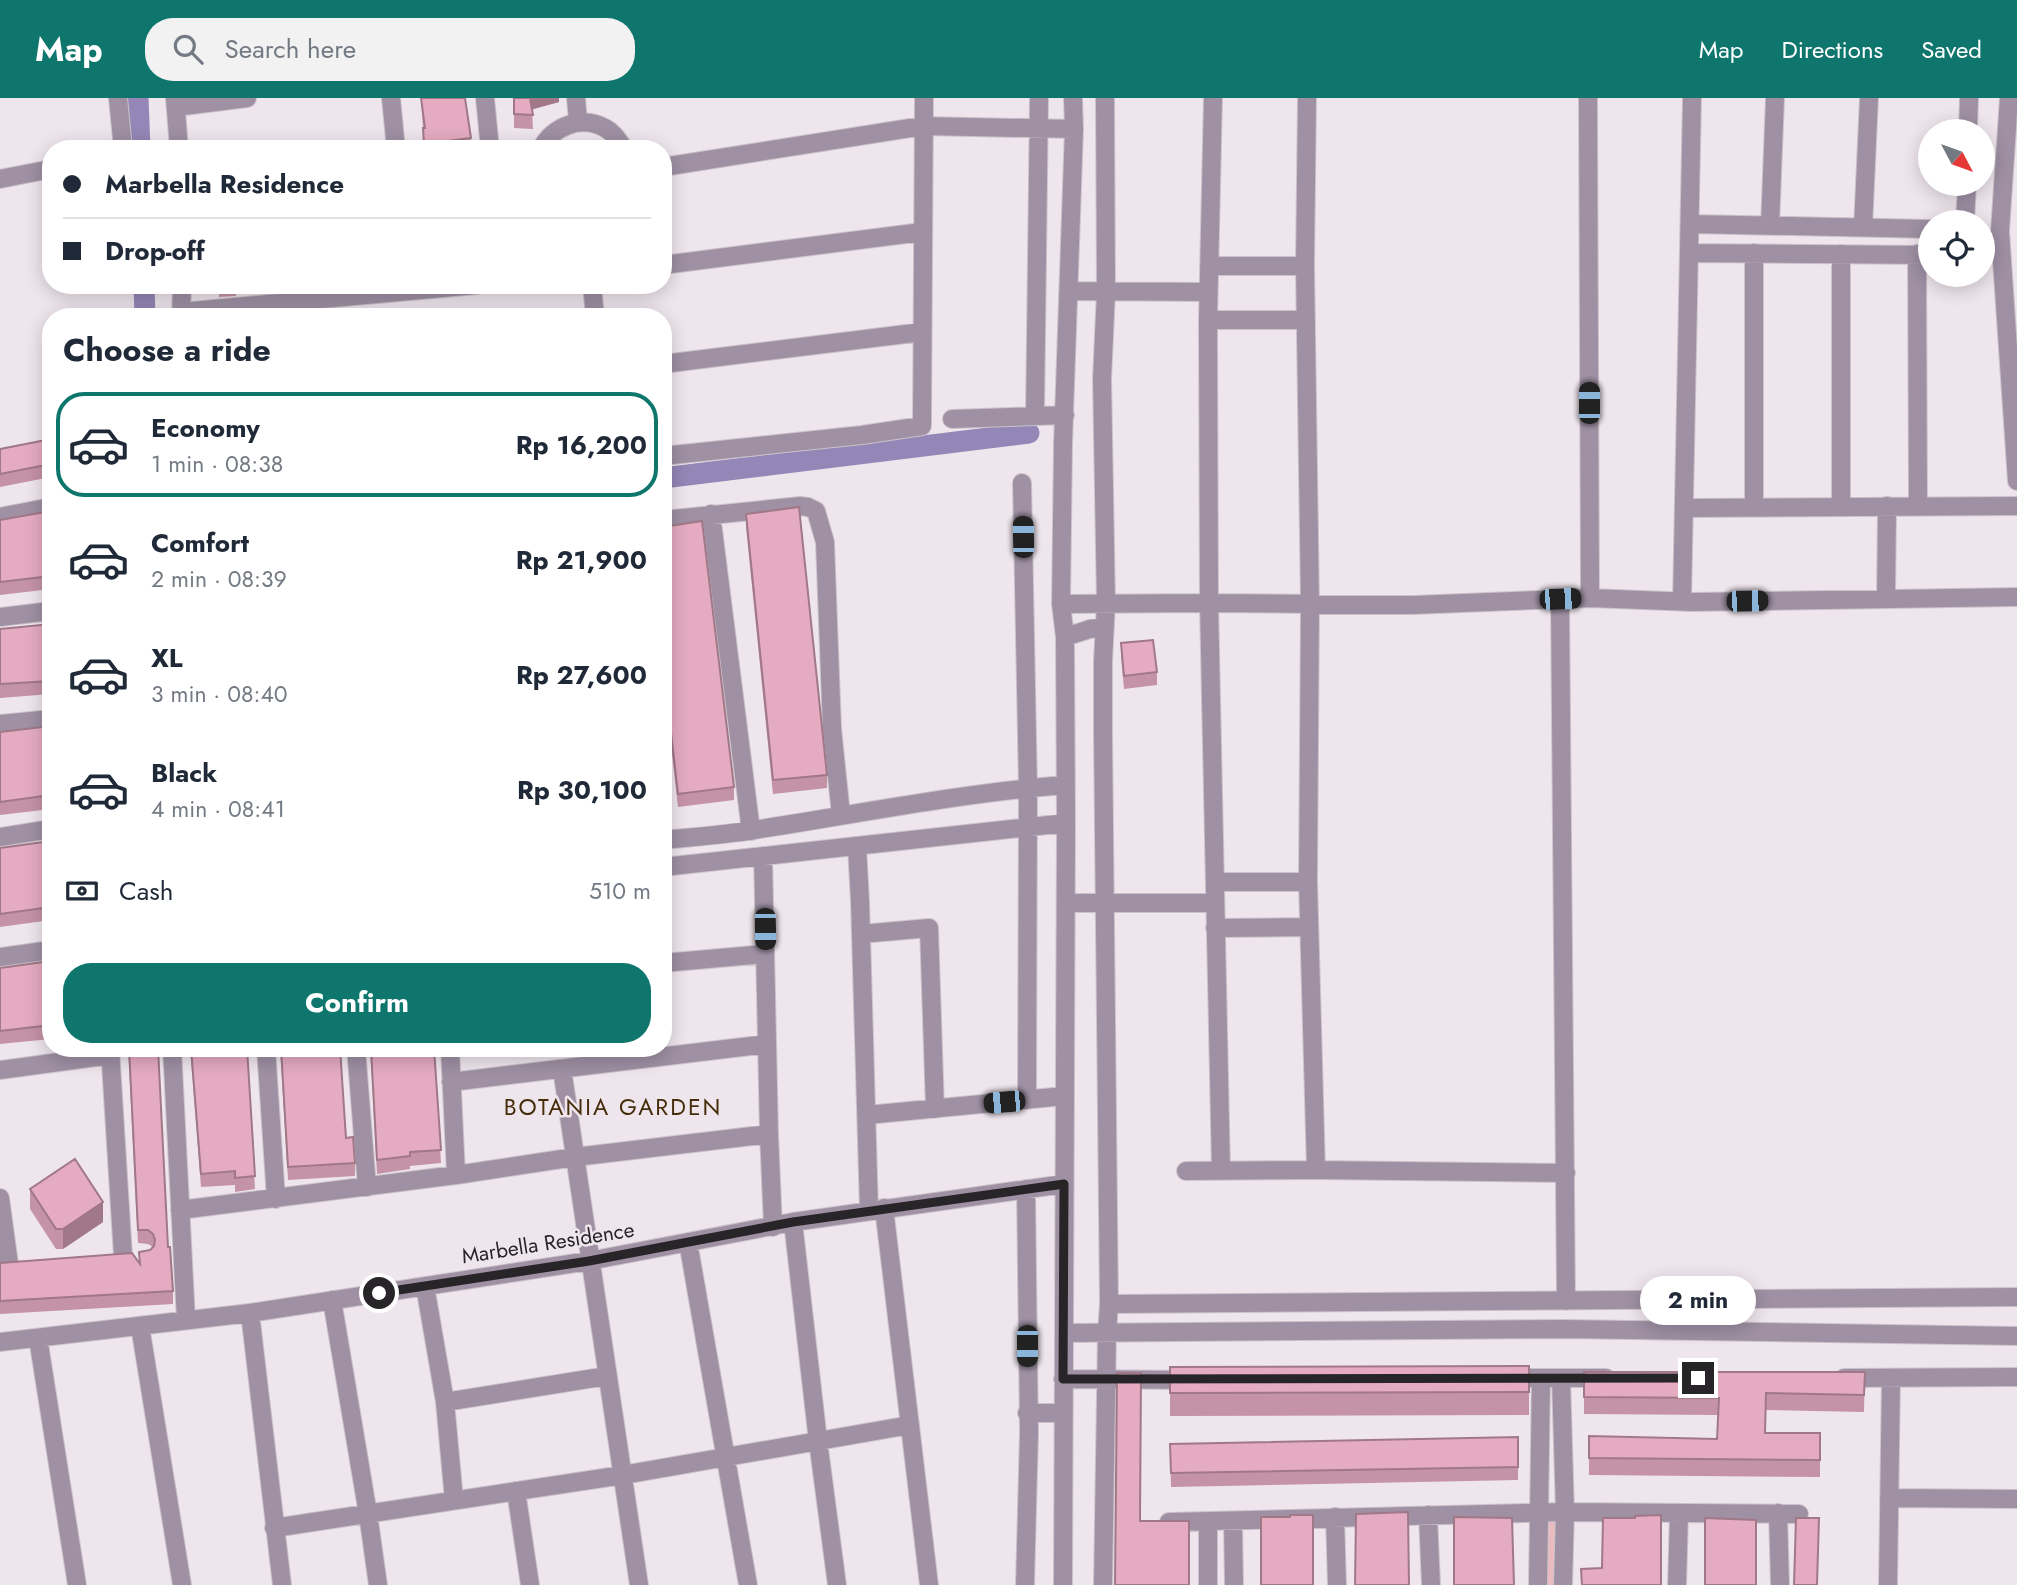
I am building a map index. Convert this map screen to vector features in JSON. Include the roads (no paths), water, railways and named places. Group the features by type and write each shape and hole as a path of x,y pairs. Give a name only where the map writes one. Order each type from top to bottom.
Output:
{"street":[{"path":"118,98 122,140"},
{"path":"178,140 175,103 247,98"},
{"path":"391,98 395,140"},
{"path":"485,98 489,140"},
{"path":"576,98 578,122"},
{"path":"672,455 922,426 923,98"},
{"path":"1035,416 1039,98"},
{"path":"1213,98 1208,292 1209,603 1220,1171"},
{"path":"1307,98 1305,266 1310,604 1308,882 1316,1170"},
{"path":"1588,98 1590,598"},
{"path":"1682,602 1692,98"},
{"path":"1770,226 1775,98"},
{"path":"1863,228 1869,98"},
{"path":"1968,119 1969,98"},
{"path":"1995,210 2009,98"},
{"path":"1063,1585 1066,823 1065,638 1061,604 1063,444 1073,102 1105,100 1106,292 1102,379 1106,603 1103,748 1110,1304 1107,1332 1103,1585"},
{"path":"548,140 564,126 578,122 606,128 619,140"},
{"path":"672,166 923,126 1074,129"},
{"path":"0,179 42,171"},
{"path":"1690,224 1918,229"},
{"path":"672,264 922,232"},
{"path":"1689,253 1918,255"},
{"path":"1754,253 1754,507"},
{"path":"1840,254 1841,507"},
{"path":"1209,266 1305,266"},
{"path":"1995,283 2017,481"},
{"path":"1918,506 1923,287"},
{"path":"1069,291 1208,292"},
{"path":"242,308 384,294"},
{"path":"1208,320 1306,320"},
{"path":"672,363 922,332"},
{"path":"952,419 1065,415"},
{"path":"1022,483 1028,788 1027,1100"},
{"path":"672,519 800,506 816,512 825,542 832,728 841,815"},
{"path":"1886,599 1887,506"},
{"path":"1684,508 2017,506"},
{"path":"0,517 42,509"},
{"path":"711,514 751,831"},
{"path":"1061,604 1413,604 1590,598 1682,602 2017,597"},
{"path":"1560,599 1566,1301"},
{"path":"0,617 42,612"},
{"path":"1065,638 1105,627"},
{"path":"0,724 42,720"},
{"path":"672,839 751,831 841,815 1065,785"},
{"path":"672,866 1066,823"},
{"path":"0,837 42,830"},
{"path":"857,846 866,1115 876,1209 910,1425 929,1585"},
{"path":"763,856 773,1227"},
{"path":"1215,883 1308,882"},
{"path":"1066,903 1215,903"},
{"path":"1215,928 1309,927"},
{"path":"862,934 929,928 934,1109"},
{"path":"0,957 42,951"},
{"path":"672,962 765,954"},
{"path":"672,1056 767,1044"},
{"path":"0,1070 80,1057"},
{"path":"111,1057 114,1257 144,1254"},
{"path":"173,1057 186,1320"},
{"path":"266,1057 276,1199"},
{"path":"357,1057 367,1187"},
{"path":"450,1057 456,1175"},
{"path":"451,1082 660,1057"},
{"path":"562,1069 639,1585"},
{"path":"866,1115 1065,1097"},
{"path":"180,1210 769,1134"},
{"path":"1186,1171 1566,1174"},
{"name":"Marbella Residence","path":"0,1342 250,1313 589,1261 793,1222 1064,1184"},
{"path":"1024,1585 1028,1433 1026,1189"},
{"path":"0,1198 10,1264"},
{"path":"793,1222 837,1585"},
{"path":"688,1242 748,1585"},
{"path":"425,1286 445,1402 454,1500"},
{"path":"1110,1304 2017,1297"},
{"path":"332,1300 378,1585"},
{"path":"250,1313 282,1585"},
{"path":"140,1326 182,1585"},
{"path":"1064,1333 1564,1329 2017,1336"},
{"path":"38,1338 77,1585"},
{"path":"445,1402 607,1376"},
{"path":"1822,1378 2017,1377"},
{"path":"1487,1378 1630,1378"},
{"path":"1538,1585 1541,1378"},
{"path":"1561,1378 1565,1512 1563,1585"},
{"path":"1888,1585 1891,1378"},
{"path":"1063,1379 1215,1380"},
{"path":"1027,1413 1063,1413"},
{"path":"274,1528 623,1475 910,1425"},
{"path":"516,1491 525,1584"},
{"path":"1889,1498 2017,1499"},
{"path":"1168,1522 1565,1512 1799,1514"},
{"path":"1779,1513 1780,1585"},
{"path":"1677,1585 1679,1514"},
{"path":"1428,1515 1431,1585"},
{"path":"1335,1517 1337,1585"},
{"path":"1208,1521 1208,1585"},
{"path":"1233,1521 1234,1585"}],"waterway":[{"path":"138,98 140,140"},
{"path":"144,294 145,308"},
{"path":"672,477 1029,433"}],"district":[{"name":"BOTANIA GARDEN","path":"613,1107"}]}
